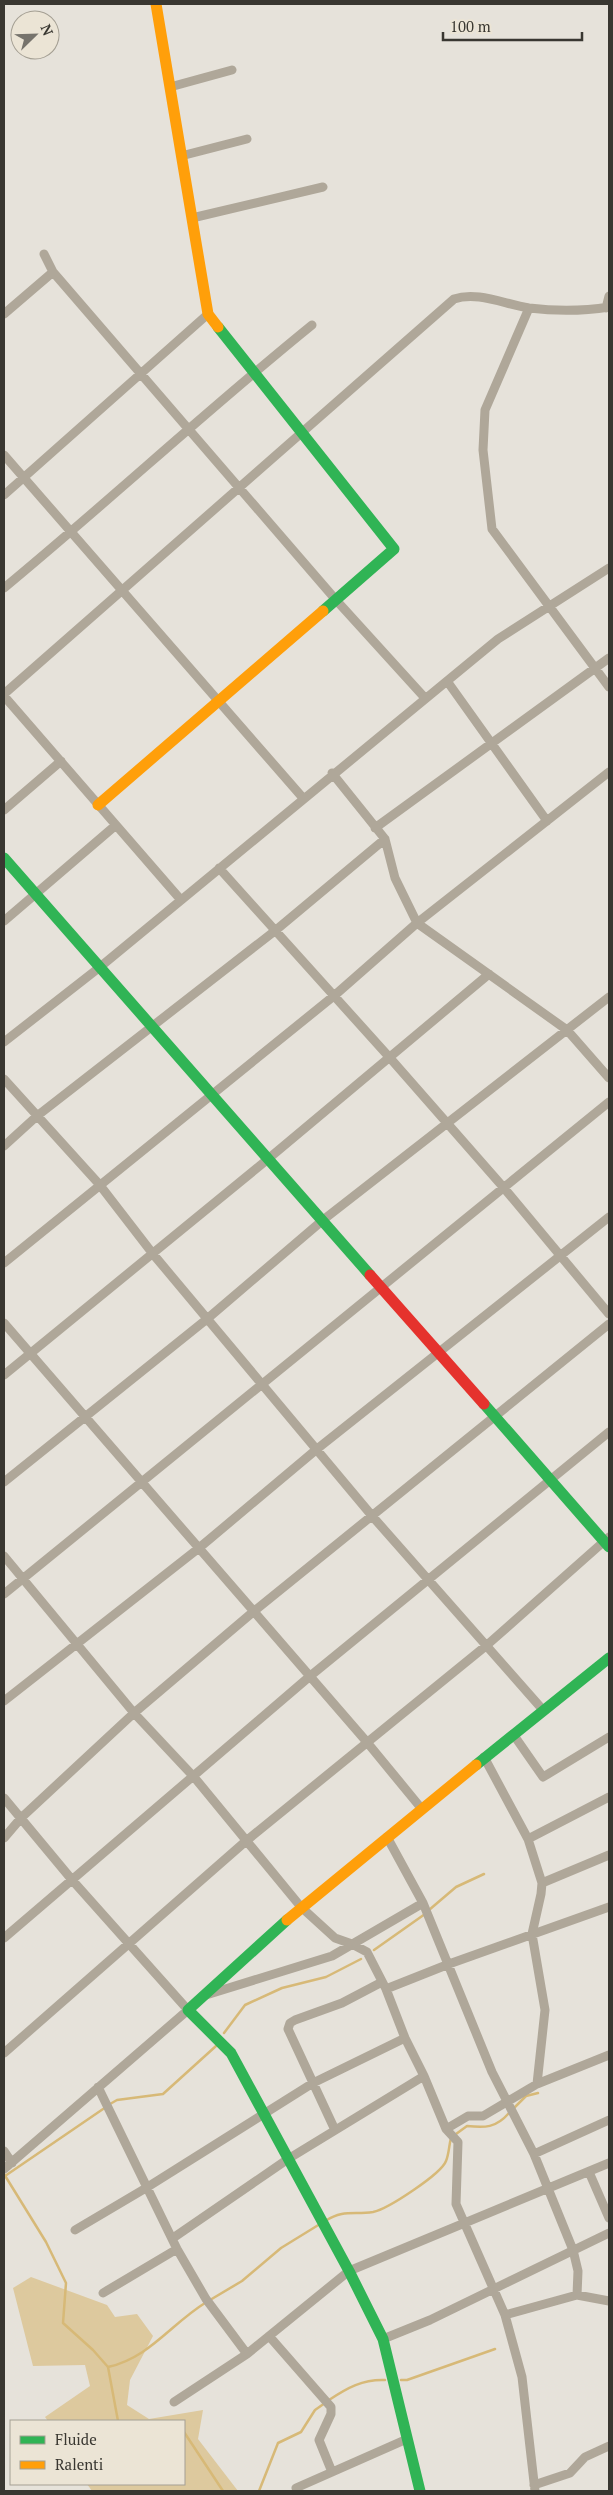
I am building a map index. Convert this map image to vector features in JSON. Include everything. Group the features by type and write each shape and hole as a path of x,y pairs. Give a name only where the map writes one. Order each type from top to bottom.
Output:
{"street":[{"path":"98,805 394,549 208,314 156,4"},
{"path":"170,87 232,70"},
{"path":"181,156 247,139"},
{"path":"192,218 323,187"},
{"path":"44,254 53,272 336,600 425,698"},
{"path":"4,314 53,272"},
{"path":"181,900 4,695 121,589 454,299 466,295 530,308 608,308 609,296"},
{"path":"530,308 485,410 483,450 492,529 609,687"},
{"path":"4,496 208,314"},
{"path":"4,588 71,533 254,372 312,325"},
{"path":"4,455 303,798"},
{"path":"4,1042 100,967 498,639 609,568"},
{"path":"375,828 609,658"},
{"path":"446,681 547,821"},
{"path":"4,810 60,761"},
{"path":"4,1262 335,995 416,923 609,772"},
{"path":"332,774 384,839 395,878 416,923 567,1030 609,1078"},
{"path":"4,921 116,825"},
{"path":"4,1146 37,1116 153,1028 276,930 384,839"},
{"path":"4,858 550,1480 608,1542 487,1645 246,1840 4,2053"},
{"path":"219,868 335,995 504,1188 609,1314"},
{"path":"4,1375 268,1159 489,974"},
{"path":"4,1482 207,1319 322,1221 609,997"},
{"path":"4,1079 99,1184 153,1254 373,1517 543,1710"},
{"path":"4,1594 609,1102"},
{"path":"4,1701 199,1548 317,1449 609,1217"},
{"path":"4,1323 32,1353 422,1808"},
{"path":"4,1838 21,1818 134,1713 254,1612 609,1324"},
{"path":"4,1938 73,1881 309,1677 609,1432"},
{"path":"4,1556 24,1577 134,1713 194,1777 301,1907 335,1938 367,1952 450,2134 458,2142 456,2204 505,2315 522,2377 535,2488 570,2473 585,2457 609,2446"},
{"path":"4,2169 188,2010 301,1907 484,1757 609,1658"},
{"path":"513,1734 542,1777 609,1737"},
{"path":"484,1757 528,1839 542,1883 542,1894 532,1934 545,2010 536,2084"},
{"path":"528,1839 609,1797"},
{"path":"4,1798 73,1881 128,1943 188,2010 231,2052 349,2271 383,2339 420,2491"},
{"path":"387,1837 424,1904 492,2072 534,2154 573,2250 578,2270 577,2294"},
{"path":"542,1883 609,1855"},
{"path":"205,1995 332,1956 424,1904"},
{"path":"335,2130 288,2029 290,2023 384,1986 609,1907"},
{"path":"75,2230 146,2188 264,2112 313,2083 405,2038"},
{"path":"450,2134 468,2116 483,2116 510,2108 536,2084 609,2055"},
{"path":"173,2238 288,2159 424,2076"},
{"path":"98,2087 177,2249 208,2302 247,2354"},
{"path":"534,2154 609,2120"},
{"path":"4,2152 12,2163"},
{"path":"174,2402 247,2354 349,2271 464,2222 609,2164"},
{"path":"589,2172 609,2218"},
{"path":"383,2339 430,2320 609,2233"},
{"path":"103,2293 177,2249"},
{"path":"505,2315 577,2294 609,2302"},
{"path":"269,2336 331,2407 332,2414 319,2440 332,2472"},
{"path":"296,2488 407,2438"}],"shaded area":[{"path":"31,2277 107,2305 115,2317 137,2314 153,2336 130,2380 127,2405 149,2419 203,2410 198,2439 238,2491 92,2491 88,2485 185,2485 185,2420 47,2420 45,2417 90,2386 85,2365 33,2366 13,2288"}],"waterway":[{"path":"429,1910 456,1887 484,1874"},
{"path":"374,1950 425,1914"},
{"path":"224,2033 245,2005 282,1988 326,1977 361,1959"},
{"path":"110,2104 117,2100 163,2094 216,2046"},
{"path":"513,2109 526,2096 538,2093"},
{"path":"5,2176 106,2107"},
{"path":"456,2134 467,2126 490,2126 499,2122 509,2113"},
{"path":"325,2221 338,2215 373,2212 390,2205 413,2190 442,2167 447,2158 451,2138"},
{"path":"4,2174 46,2242 66,2283 63,2323 93,2350 108,2367 118,2420"},
{"path":"210,2300 242,2281 281,2248 320,2224"},
{"path":"108,2367 123,2363 136,2356 205,2303"},
{"path":"401,2380 407,2380 495,2349"},
{"path":"329,2400 356,2385 370,2381 385,2380"},
{"path":"259,2491 278,2443 301,2432 315,2410 325,2403"},
{"path":"185,2434 223,2491"}],"traffic: fast":[{"path":"218,327 394,549 323,611"},
{"path":"4,858 370,1275"},
{"path":"484,1404 609,1547"},
{"path":"476,1765 609,1658"},
{"path":"287,1920 188,2010 231,2053 349,2271 383,2339 420,2491"}],"traffic: slow":[{"path":"156,4 208,314 218,327"},
{"path":"98,805 323,611"},
{"path":"287,1920 476,1765"}],"traffic: jam":[{"path":"370,1275 484,1404"}]}
